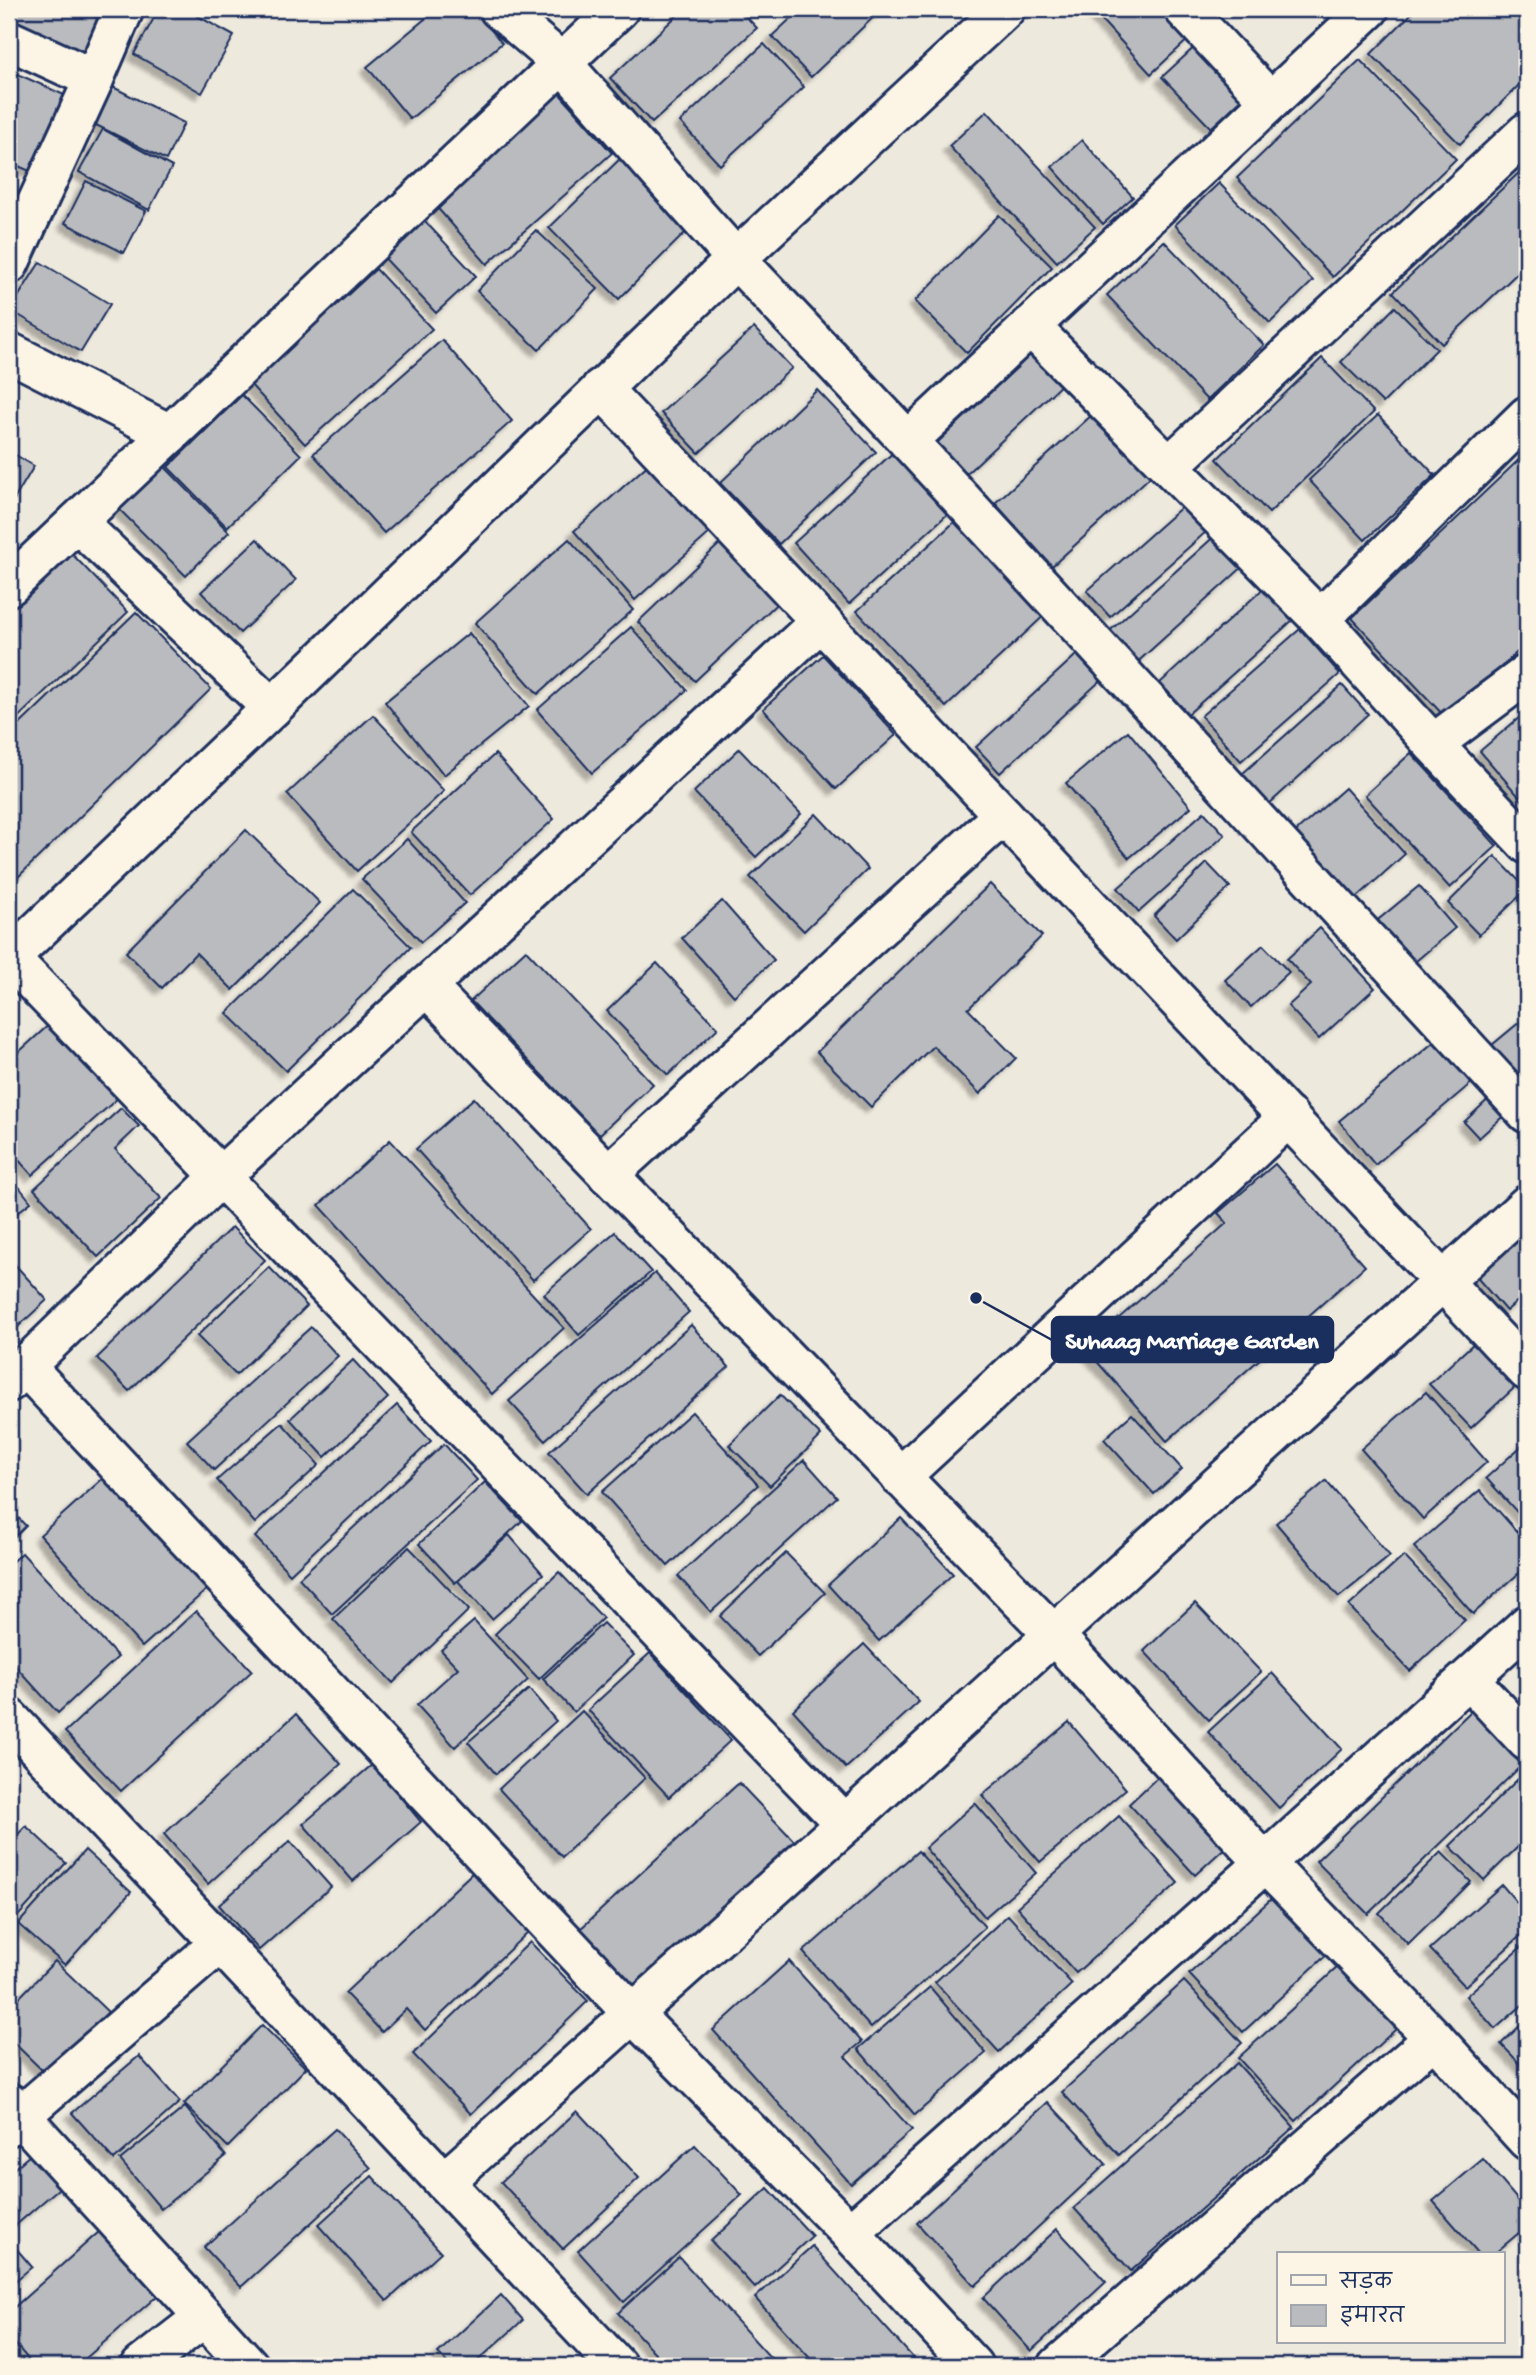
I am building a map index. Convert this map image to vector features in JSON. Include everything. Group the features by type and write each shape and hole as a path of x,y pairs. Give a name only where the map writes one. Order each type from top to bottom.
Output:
{"street":[{"path":"9,264 124,9"},
{"path":"499,9 562,63 736,259 908,441 1527,1113"},
{"path":"13,577 77,522 620,9"},
{"path":"845,1824 9,957 272,708 736,259 1005,9"},
{"path":"1184,9 1270,101"},
{"path":"908,441 1369,9"},
{"path":"9,40 94,79"},
{"path":"1169,467 1527,132"},
{"path":"1030,326 1320,619 1527,844"},
{"path":"9,352 170,434"},
{"path":"601,388 1527,1371"},
{"path":"1320,619 1527,416"},
{"path":"77,522 272,708"},
{"path":"821,621 220,1177 17,1374 633,2014 850,2232 973,2366"},
{"path":"1433,744 1527,674"},
{"path":"608,1175 1003,815"},
{"path":"426,986 1054,1635 1527,2140"},
{"path":"900,1476 1289,1117"},
{"path":"444,2182 845,1824 1527,1205"},
{"path":"850,2232 1265,1863 1527,1625"},
{"path":"1469,1679 1527,1741"},
{"path":"9,1718 617,2366"},
{"path":"220,1943 13,2115 249,2366"},
{"path":"1058,2366 1434,2038"},
{"path":"141,2366 204,2317"}],"building":[{"path":"18,9 80,9 103,21 81,63 10,25"},
{"path":"159,9 185,9 234,36 202,93 134,54"},
{"path":"437,9 474,9 502,43 410,119 367,67"},
{"path":"684,9 739,9 757,28 652,123 610,78"},
{"path":"801,9 882,9 811,77 772,36"},
{"path":"1100,9 1168,9 1193,35 1151,74 1095,13"},
{"path":"1416,9 1527,9 1527,77 1460,144 1371,54"},
{"path":"1199,43 1248,93 1211,128 1162,77"},
{"path":"764,44 804,87 720,165 680,122"},
{"path":"1360,60 1456,159 1333,277 1237,178"},
{"path":"11,71 73,99 39,175 9,162"},
{"path":"109,85 184,123 166,160 90,122"},
{"path":"558,92 612,153 487,264 433,203"},
{"path":"987,111 1095,227 1057,262 949,146"},
{"path":"103,129 172,167 149,210 79,172"},
{"path":"1082,140 1133,197 1103,224 1052,167"},
{"path":"626,153 695,223 619,299 549,228"},
{"path":"1525,167 1527,264 1442,344 1393,292"},
{"path":"86,181 146,211 124,253 65,223"},
{"path":"1219,183 1313,281 1270,323 1175,225"},
{"path":"9,187 22,195 9,219"},
{"path":"999,215 1052,267 967,353 915,301"},
{"path":"420,216 476,276 436,313 380,253"},
{"path":"536,230 598,289 539,350 477,291"},
{"path":"1164,241 1264,345 1207,400 1107,295"},
{"path":"40,262 110,304 81,352 10,310"},
{"path":"376,269 432,329 305,444 250,384"},
{"path":"1395,307 1437,349 1383,403 1341,362"},
{"path":"754,328 792,368 699,453 661,413"},
{"path":"442,340 512,421 384,533 313,454"},
{"path":"1033,352 1063,383 966,474 937,443"},
{"path":"1322,358 1374,412 1269,513 1217,459"},
{"path":"817,390 876,452 779,544 720,483"},
{"path":"242,395 301,455 227,527 168,467"},
{"path":"1093,414 1151,476 1052,566 995,503"},
{"path":"1378,415 1435,475 1365,540 1309,480"},
{"path":"896,450 952,510 849,604 794,543"},
{"path":"9,451 34,466 9,508"},
{"path":"1527,452 1527,643 1446,718 1352,618"},
{"path":"155,457 229,532 186,576 111,501"},
{"path":"651,462 712,531 635,600 574,531"},
{"path":"1184,505 1206,532 1110,617 1087,591"},
{"path":"961,516 1049,611 946,707 857,611"},
{"path":"1218,533 1246,564 1132,667 1104,636"},
{"path":"730,534 788,593 695,681 638,622"},
{"path":"257,539 296,580 240,633 201,592"},
{"path":"569,539 633,610 538,694 475,623"},
{"path":"71,553 128,612 9,726 9,612"},
{"path":"1265,587 1294,619 1188,714 1160,683"},
{"path":"136,612 211,689 17,878 9,869 9,735"},
{"path":"631,627 687,690 592,773 537,710"},
{"path":"1300,629 1340,674 1241,761 1201,716"},
{"path":"469,633 529,706 444,775 385,702"},
{"path":"1086,646 1110,672 1000,773 976,747"},
{"path":"823,655 896,735 836,789 763,709"},
{"path":"1342,685 1368,714 1269,804 1242,774"},
{"path":"1527,711 1527,806 1480,751"},
{"path":"373,715 444,791 357,871 287,794"},
{"path":"1128,731 1191,807 1129,858 1066,783"},
{"path":"739,749 801,814 756,857 694,792"},
{"path":"1411,753 1497,846 1450,888 1365,795"},
{"path":"495,754 554,819 470,895 411,832"},
{"path":"1345,788 1405,854 1351,903 1291,836"},
{"path":"1204,812 1225,835 1139,912 1118,888"},
{"path":"816,814 868,869 804,931 750,877"},
{"path":"246,830 320,903 233,990 196,953 162,988 126,952"},
{"path":"407,839 465,903 421,942 362,879"},
{"path":"1495,856 1527,889 1479,935 1448,903"},
{"path":"1207,863 1230,887 1176,939 1154,916"},
{"path":"990,884 1042,936 968,1009 1016,1058 980,1094 933,1046 871,1107 817,1052"},
{"path":"1419,886 1455,928 1403,972 1367,929"},
{"path":"353,889 411,947 286,1071 227,1013"},
{"path":"722,901 774,960 734,996 682,938"},
{"path":"1320,928 1375,988 1319,1039 1288,1006 1311,985 1287,959"},
{"path":"1263,945 1289,972 1251,1007 1225,980"},
{"path":"526,950 653,1084 599,1135 471,1001"},
{"path":"657,963 718,1028 668,1075 607,1011"},
{"path":"1527,1016 1527,1071 1513,1083 1486,1050"},
{"path":"52,1022 119,1097 32,1175 9,1149 9,1061"},
{"path":"1446,1032 1482,1074 1375,1165 1339,1121"},
{"path":"1495,1093 1510,1110 1479,1138 1464,1122"},
{"path":"474,1098 591,1229 533,1280 416,1149"},
{"path":"121,1108 139,1126 115,1149 161,1198 98,1257 34,1189"},
{"path":"390,1140 564,1328 492,1394 319,1205"},
{"path":"1275,1164 1365,1266 1167,1441 1085,1348 1227,1223 1218,1213"},
{"path":"9,1174 31,1202 9,1219"},
{"path":"1527,1226 1527,1293 1506,1311 1473,1273"},
{"path":"232,1227 265,1260 129,1391 97,1358"},
{"path":"615,1232 651,1272 579,1335 544,1294"},
{"path":"9,1258 47,1300 9,1335"},
{"path":"269,1267 307,1306 236,1375 197,1336"},
{"path":"655,1273 689,1312 545,1440 509,1401"},
{"path":"691,1325 729,1367 587,1494 549,1452"},
{"path":"311,1327 338,1356 214,1470 187,1441"},
{"path":"1484,1334 1526,1377 1471,1428 1429,1384"},
{"path":"353,1360 388,1398 325,1457 290,1419"},
{"path":"1426,1392 1487,1462 1423,1519 1361,1449"},
{"path":"780,1395 821,1436 770,1486 729,1445"},
{"path":"397,1405 431,1441 290,1574 255,1537"},
{"path":"692,1412 758,1485 668,1566 602,1492"},
{"path":"1132,1414 1182,1469 1154,1494 1104,1439"},
{"path":"282,1423 319,1465 255,1523 217,1480"},
{"path":"1527,1441 1527,1523 1486,1478"},
{"path":"444,1444 477,1480 332,1614 299,1578"},
{"path":"804,1460 837,1497 711,1612 678,1576"},
{"path":"110,1472 212,1585 142,1647 40,1535"},
{"path":"1326,1481 1390,1556 1339,1597 1276,1523"},
{"path":"485,1482 522,1521 455,1583 419,1544"},
{"path":"1480,1490 1527,1543 1527,1566 1473,1614 1414,1547"},
{"path":"9,1508 26,1526 9,1543"},
{"path":"901,1518 953,1574 879,1641 828,1585"},
{"path":"509,1535 543,1574 492,1619 458,1581"},
{"path":"409,1547 469,1610 393,1683 333,1619"},
{"path":"22,1553 118,1657 58,1713 9,1659 9,1564"},
{"path":"786,1553 825,1593 758,1656 720,1616"},
{"path":"1404,1556 1465,1620 1410,1671 1349,1606"},
{"path":"559,1572 603,1618 539,1679 495,1634"},
{"path":"1195,1603 1261,1672 1209,1720 1144,1651"},
{"path":"196,1611 252,1671 121,1791 65,1732"},
{"path":"474,1621 528,1680 455,1747 417,1705 458,1668 441,1650"},
{"path":"603,1623 634,1655 574,1712 543,1679"},
{"path":"864,1644 919,1702 846,1768 793,1710"},
{"path":"650,1653 731,1740 669,1797 588,1710"},
{"path":"1272,1673 1342,1749 1279,1808 1208,1732"},
{"path":"529,1689 556,1721 496,1774 468,1742"},
{"path":"582,1711 645,1778 562,1857 499,1789"},
{"path":"1471,1711 1522,1765 1368,1914 1316,1861"},
{"path":"296,1714 341,1764 208,1884 164,1834"},
{"path":"1069,1722 1126,1789 1040,1862 982,1795"},
{"path":"373,1764 421,1822 353,1881 303,1824"},
{"path":"1164,1771 1230,1843 1195,1875 1129,1804"},
{"path":"1518,1779 1527,1788 1527,1838 1484,1880 1450,1846"},
{"path":"739,1783 799,1846 638,1994 578,1931"},
{"path":"975,1803 1036,1873 985,1917 925,1848"},
{"path":"1119,1816 1178,1883 1076,1973 1017,1907"},
{"path":"26,1826 66,1863 10,1925 9,1844"},
{"path":"290,1841 331,1887 259,1950 219,1905"},
{"path":"85,1850 131,1892 65,1965 18,1924"},
{"path":"918,1851 985,1927 871,2028 803,1952"},
{"path":"1441,1852 1471,1882 1408,1944 1379,1913"},
{"path":"472,1873 528,1932 425,2030 406,2009 382,2032 345,1993"},
{"path":"1502,1885 1527,1914 1527,1930 1465,1986 1430,1949"},
{"path":"1280,1891 1333,1949 1243,2032 1189,1974"},
{"path":"1008,1915 1072,1984 999,2052 935,1982"},
{"path":"530,1942 588,2001 471,2114 413,2054"},
{"path":"1527,1942 1527,2001 1495,2029 1466,1996"},
{"path":"1350,1956 1408,2018 1296,2121 1238,2058"},
{"path":"55,1961 108,2012 47,2075 9,2038 9,2008"},
{"path":"789,1961 862,2042 845,2056 912,2130 851,2184 713,2030"},
{"path":"1184,1981 1242,2043 1119,2155 1062,2092"},
{"path":"930,1987 986,2053 915,2115 858,2049"},
{"path":"1527,2019 1527,2071 1501,2044"},
{"path":"262,2025 306,2068 228,2147 184,2104"},
{"path":"139,2056 180,2102 114,2160 72,2113"},
{"path":"1237,2063 1294,2127 1131,2271 1074,2208"},
{"path":"1048,2102 1106,2164 975,2286 917,2223"},
{"path":"185,2107 226,2156 161,2209 120,2160"},
{"path":"577,2111 639,2178 563,2249 501,2182"},
{"path":"335,2129 371,2168 241,2287 204,2247"},
{"path":"695,2145 742,2195 624,2302 578,2251"},
{"path":"37,2149 65,2183 9,2231 9,2173"},
{"path":"1483,2159 1527,2211 1527,2226 1496,2252 1477,2252 1433,2201"},
{"path":"372,2176 441,2252 387,2301 318,2225"},
{"path":"768,2188 812,2236 755,2288 711,2241"},
{"path":"1057,2229 1106,2282 1031,2351 983,2298"},
{"path":"100,2231 157,2296 77,2366 34,2366 9,2337 9,2312"},
{"path":"9,2240 32,2267 9,2286"},
{"path":"812,2246 916,2361 911,2366 817,2366 755,2298"},
{"path":"679,2257 778,2366 667,2366 618,2313"},
{"path":"501,2295 523,2320 472,2366 450,2366 438,2353"}],"place":[{"name":"Suhaag Marriage Garden","path":"976,1298"}]}
